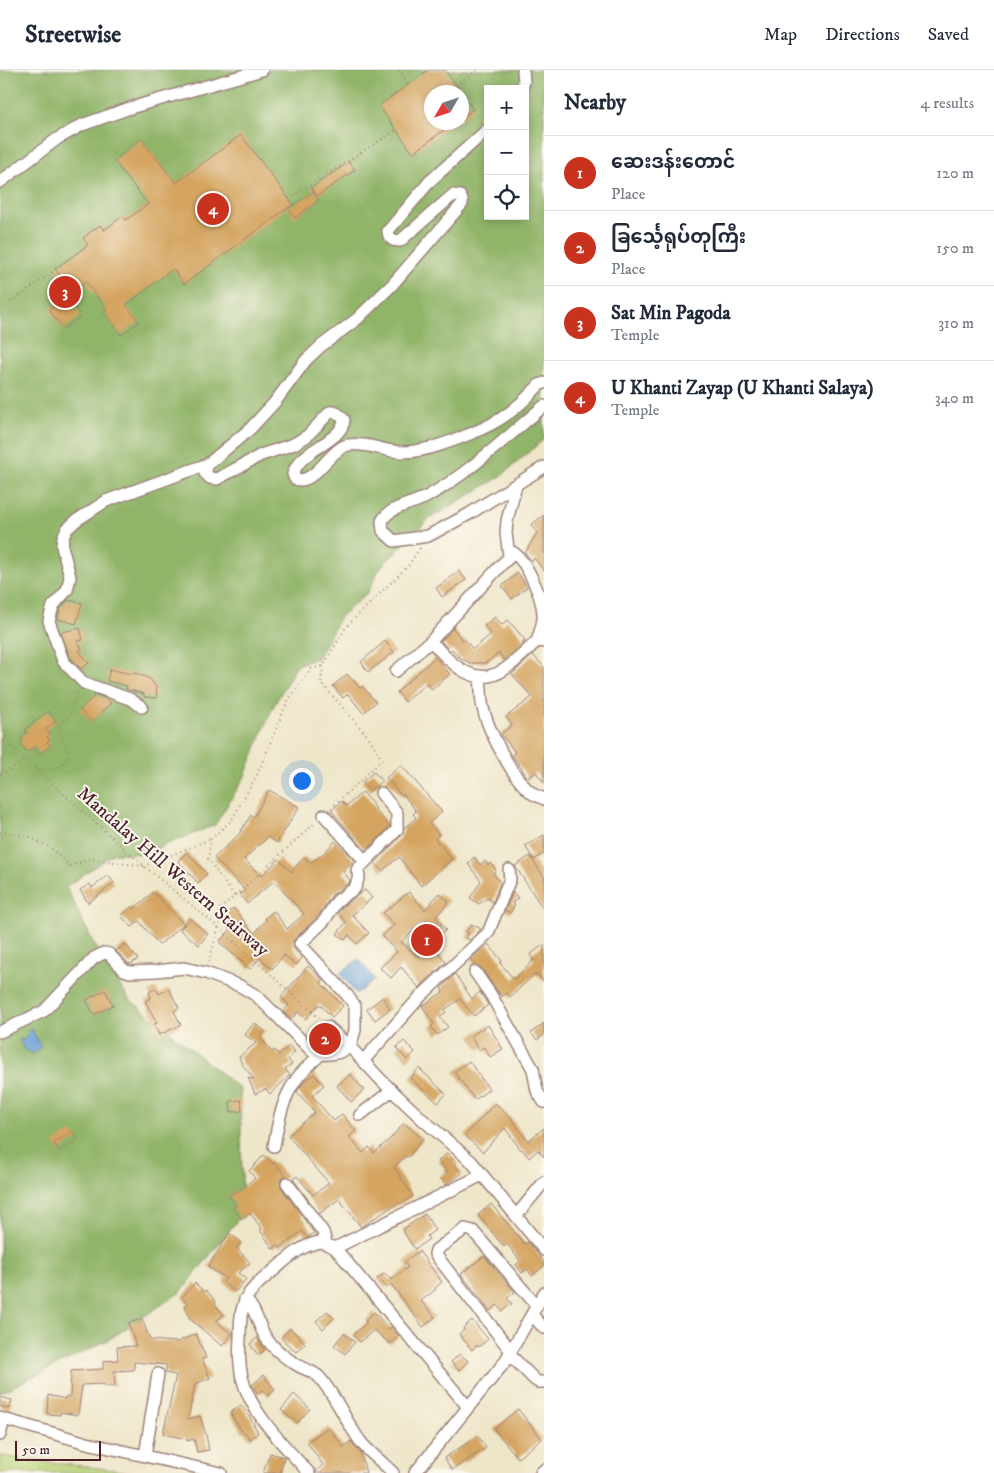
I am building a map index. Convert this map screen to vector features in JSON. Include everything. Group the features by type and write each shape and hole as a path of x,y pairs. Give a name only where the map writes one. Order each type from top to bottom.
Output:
{"street":[{"path":"0,182 57,139 82,125 130,108 262,70"},
{"path":"523,70 523,85"},
{"path":"142,707 130,699 82,681 63,661 49,621 53,606 67,590 70,577 62,546 66,529 106,501 208,464 250,428 275,402 306,360 376,302 462,204 460,196 453,195 400,241 393,240 389,236 388,231 430,181 487,130"},
{"path":"208,464 205,472 206,475 217,479 261,455 294,444 307,436 330,412 336,413 344,420 340,430 298,463 294,470 295,479 304,480 345,446 354,445 414,452 439,446 476,433 498,422 516,408 539,385 544,383"},
{"path":"544,406 441,488 426,497 398,508 383,518 381,525 383,531 394,540 428,536 469,514 544,467"},
{"path":"509,556 506,532 507,521 516,485"},
{"path":"396,671 431,641 509,556 514,553 521,559 535,586 543,612 541,642 504,669 480,676 458,668 431,641"},
{"path":"480,676 482,703 487,720 501,751 518,778 533,794 544,799"},
{"path":"0,1032 44,1011 94,958 104,953 109,954 124,970 130,972 184,968 206,973 240,986 257,996 312,1051 320,1054 344,1051 350,1047 355,1030 355,1006 300,944 324,920 337,902 354,888 359,876 357,870 397,830 397,813 381,793"},
{"path":"324,815 365,861"},
{"path":"363,1061 420,997 488,933 510,879 509,870"},
{"path":"475,972 491,995 533,1069 537,1092 544,1102"},
{"path":"328,1027 392,1090 471,1160 544,1250"},
{"path":"274,1146 279,1117 296,1079 320,1054"},
{"path":"360,1115 392,1090"},
{"path":"309,1473 266,1423 245,1386 239,1360 241,1317 248,1293 258,1282 300,1251 317,1242 330,1245 482,1174"},
{"path":"516,1216 544,1182"},
{"path":"287,1183 323,1232 330,1245 468,1407"},
{"path":"544,1328 534,1310 473,1231 465,1229 436,1250 435,1254 510,1353 535,1380 544,1382"},
{"path":"415,1473 504,1363 544,1293"},
{"path":"245,1300 251,1305 270,1343 284,1356 299,1366 315,1373 320,1378 361,1442 393,1473"},
{"path":"145,1456 158,1374"},
{"path":"0,1435 2,1419 87,1443 220,1473"},
{"path":"541,1473 544,1470"}],"path":[{"path":"399,70 408,84"},
{"path":"457,85 477,70"},
{"path":"289,199 396,130"},
{"path":"11,302 53,272"},
{"path":"206,973 219,928 219,910 382,760 371,740 321,683 323,666 346,627 408,566 428,536"},
{"path":"0,832 30,837 51,848 70,866 89,859 144,866 211,839 230,821 257,775 288,700 311,669 323,666"},
{"path":"0,774 16,766 27,757 41,770 58,768 69,757 58,726 70,715 82,681"},
{"name":"Mandalay Hill Western Stairway","path":"0,738 144,866 219,928 328,1027"},
{"path":"211,839 208,859 234,896"}],"green space":[{"path":"0,70 544,70 544,439 500,477 429,519 380,568 368,592 340,617 317,658 297,665 272,709 244,778 215,825 143,854 114,853 66,887 93,942 128,998 240,1089 243,1213 181,1292 108,1340 0,1393"},
{"path":"0,1456 138,1473 0,1473"}],"water":[{"path":"359,959 375,980 356,994 340,973"},
{"path":"31,1028 41,1047 33,1054 24,1049 19,1039 24,1040"}],"building":[{"path":"428,70 445,70 456,85 424,85 424,130 444,130 413,153 379,106"},
{"path":"469,103 473,109 469,112"},
{"path":"241,135 293,204 184,284 173,269 126,305 139,322 121,335 104,312 107,310 86,282 73,292 55,269 88,245 83,238 100,225 104,230 123,216 126,220 148,204 114,161 141,139 176,183"},
{"path":"349,162 355,170 317,196 311,188"},
{"path":"313,192 319,200 295,218 288,209"},
{"path":"66,297 81,316 63,329 49,310"},
{"path":"544,515 544,571 534,558 532,561 525,553 537,533 531,525"},
{"path":"459,571 466,580 442,597 436,588"},
{"path":"518,573 527,587 512,599 502,586"},
{"path":"68,600 82,603 76,624 58,619 60,609"},
{"path":"495,617 502,625 508,620 525,640 504,660 499,653 486,663 470,663 460,658 452,649 450,651 441,641 453,628 463,641 465,640 473,649 491,634 484,626"},
{"path":"80,628 83,640 77,641 82,649 79,651 89,663 81,669 70,657 61,632"},
{"path":"385,641 394,652 368,672 361,662"},
{"path":"533,655 544,667 544,783 536,772 528,778 512,755 515,752 501,734 512,725 506,717 532,697 512,674"},
{"path":"435,657 450,674 432,689 427,683 405,702 397,692"},
{"path":"110,669 139,674 150,679 156,687 157,698 144,697 144,694 126,689 127,686 107,681"},
{"path":"347,674 360,688 362,686 376,702 363,713 348,694 343,698 333,686"},
{"path":"95,695 107,699 111,703 91,722 80,710"},
{"path":"48,711 56,721 46,729 50,734 47,737 50,740 47,742 51,745 40,754 34,747 27,752 20,743 23,740 21,737 27,732 25,730"},
{"path":"401,765 442,812 429,823 439,835 435,839 452,859 421,886 399,857 382,871 375,863 402,835 404,828 416,818 413,814 416,811 403,794 402,796 386,778"},
{"path":"374,772 382,781 370,791 362,782"},
{"path":"269,790 299,807 277,843 268,837 244,859 261,876 279,859 291,872 304,857 310,863 323,854 335,841 354,860 343,872 350,880 349,883 332,895 318,916 293,941 294,949 302,958 296,965 284,955 272,969 260,958 250,969 219,942 230,930 222,916 234,908 254,934 266,920 265,918 274,911 287,929 304,914 274,881 247,904 240,894 245,890 214,858 239,834 251,815 254,817"},
{"path":"363,792 375,810 390,826 366,851 331,810 342,801 346,806"},
{"path":"544,835 544,853 534,860 525,846"},
{"path":"187,852 207,874 198,883 178,861"},
{"path":"530,856 544,877 544,910 515,866"},
{"path":"474,857 480,865 485,861 488,865 490,863 496,870 493,873 500,883 493,902 487,898 479,904 470,898 481,881 468,864"},
{"path":"108,875 114,883 88,903 80,890 90,884 92,888"},
{"path":"365,890 372,898 352,915 369,933 357,944 349,935 345,940 337,934 346,922 338,913 343,906"},
{"path":"153,892 184,924 159,945 139,921 132,927 121,916 132,906 134,909"},
{"path":"409,892 425,910 439,893 449,901 436,917 446,930 434,939 421,924 401,942 418,957 432,945 446,962 419,988 401,967 391,978 380,968 397,952 382,936 394,925 383,913"},
{"path":"513,892 518,898 512,903 515,905 510,913 505,910"},
{"path":"189,918 208,934 199,945 180,930"},
{"path":"471,925 481,929 470,940 466,938 469,933 466,932"},
{"path":"125,944 138,959 131,964 116,951"},
{"path":"488,944 502,961 500,963 514,979 534,960 530,955 544,944 544,982 537,974 534,975 510,997 506,993 502,997 481,968 475,965 471,959"},
{"path":"308,966 323,980 321,983 343,1006 332,1017 319,1004 306,1019 298,1012 291,1019 283,1012 289,1005 281,997"},
{"path":"455,974 472,999 480,992 488,1005 474,1016 460,999 444,1010 446,1012 440,1017 448,1027 437,1035 431,1027 434,1024 422,1006 443,992 441,988"},
{"path":"156,988 159,994 169,989 179,1008 174,1011 181,1025 159,1035 154,1024 157,1023 145,1001 151,998 149,992"},
{"path":"105,990 113,1005 94,1015 86,1000"},
{"path":"383,997 390,1009 375,1020 367,1009"},
{"path":"254,1023 265,1031 260,1037 272,1052 275,1050 279,1055 289,1046 295,1052 288,1059 292,1064 285,1069 290,1075 270,1094 266,1089 255,1094 248,1078 254,1079 239,1057 256,1043 245,1035"},
{"path":"544,1023 544,1035 537,1040 531,1033"},
{"path":"488,1025 503,1049 490,1057 484,1047 479,1050 470,1036"},
{"path":"404,1041 415,1052 407,1060 396,1048"},
{"path":"469,1061 489,1089 475,1100 454,1072"},
{"path":"419,1068 446,1094 438,1103 410,1078"},
{"path":"314,1074 324,1085 312,1096 334,1121 342,1114 356,1131 349,1137 363,1153 369,1147 374,1153 404,1123 423,1139 408,1157 406,1156 394,1167 413,1196 361,1227 339,1199 319,1214 293,1179 297,1176 313,1195 329,1183 288,1136 315,1112 297,1092 302,1084"},
{"path":"350,1074 364,1090 351,1102 337,1086"},
{"path":"241,1100 242,1111 231,1112 230,1101"},
{"path":"495,1103 511,1118 528,1141 544,1128 544,1157 538,1150 529,1158 505,1128 483,1152 465,1136"},
{"path":"72,1131 78,1139 59,1151 54,1143"},
{"path":"447,1153 457,1163 455,1165 462,1173 446,1185 440,1177 447,1171 438,1161"},
{"path":"264,1155 273,1164 274,1162 286,1176 280,1180 281,1187 314,1233 308,1238 302,1231 280,1248 278,1245 273,1249 250,1213 241,1219 233,1208 236,1206 229,1196 255,1178 249,1171"},
{"path":"491,1204 525,1244 528,1242 544,1262 544,1266 532,1276 527,1269 522,1273 516,1265 520,1261 507,1244 504,1247 478,1215"},
{"path":"425,1214 435,1230 427,1236 429,1239 415,1249 402,1230"},
{"path":"229,1233 241,1242 237,1248 250,1263 238,1273 246,1279 235,1292 223,1282 226,1278 208,1267"},
{"path":"419,1251 442,1282 421,1301 435,1317 423,1327 391,1284 387,1288 377,1279 385,1273 391,1280 408,1267 404,1262"},
{"path":"484,1256 515,1292 507,1298 512,1304 502,1311 497,1305 490,1311 461,1274"},
{"path":"195,1283 204,1292 206,1290 224,1315 216,1321 232,1334 222,1346 190,1319 185,1306 188,1304 182,1297"},
{"path":"327,1311 334,1318 323,1329 316,1321"},
{"path":"374,1312 389,1329 391,1327 399,1336 390,1344 374,1330 360,1342 353,1335 367,1322 365,1321"},
{"path":"142,1319 150,1340 177,1342 196,1334 206,1358 202,1359 210,1378 195,1384 188,1419 200,1416 209,1450 197,1452 194,1439 187,1441 187,1439 163,1434 176,1375 165,1373 167,1365 134,1362 134,1370 114,1371 115,1386 105,1386 104,1384 82,1385 78,1415 60,1412 60,1415 47,1414 48,1395 65,1399 65,1397 70,1397 71,1371 103,1369 103,1361 118,1360 117,1347 136,1346 128,1323"},
{"path":"472,1320 488,1339 472,1350 459,1334"},
{"path":"290,1328 305,1343 296,1352 281,1338"},
{"path":"344,1333 355,1342 345,1354 334,1345"},
{"path":"257,1338 265,1350 258,1355 250,1344"},
{"path":"460,1354 468,1361 459,1370 451,1362"},
{"path":"264,1375 275,1390 268,1396 263,1390 258,1394 252,1385"},
{"path":"294,1394 310,1409 297,1423 281,1410"},
{"path":"0,1397 12,1400 9,1409 0,1406"},
{"path":"241,1405 258,1433 250,1439 245,1432 243,1433 230,1413"},
{"path":"518,1409 542,1439 518,1458 494,1429"},
{"path":"329,1427 343,1447 351,1441 361,1454 366,1473 316,1473 323,1465 307,1442"},
{"path":"478,1436 486,1448 452,1470 444,1458"},
{"path":"270,1453 284,1457 280,1473 263,1473"}],"place":[{"name":"U Khanti Zayap (U Khanti Salaya)","path":"213,209"},
{"name":"Sat Min Pagoda","path":"65,292"},
{"name":"ဆေးဒန်းတောင်","path":"427,940"},
{"name":"ခြင်္သေ့ရုပ်တုကြီး","path":"325,1039"}]}
